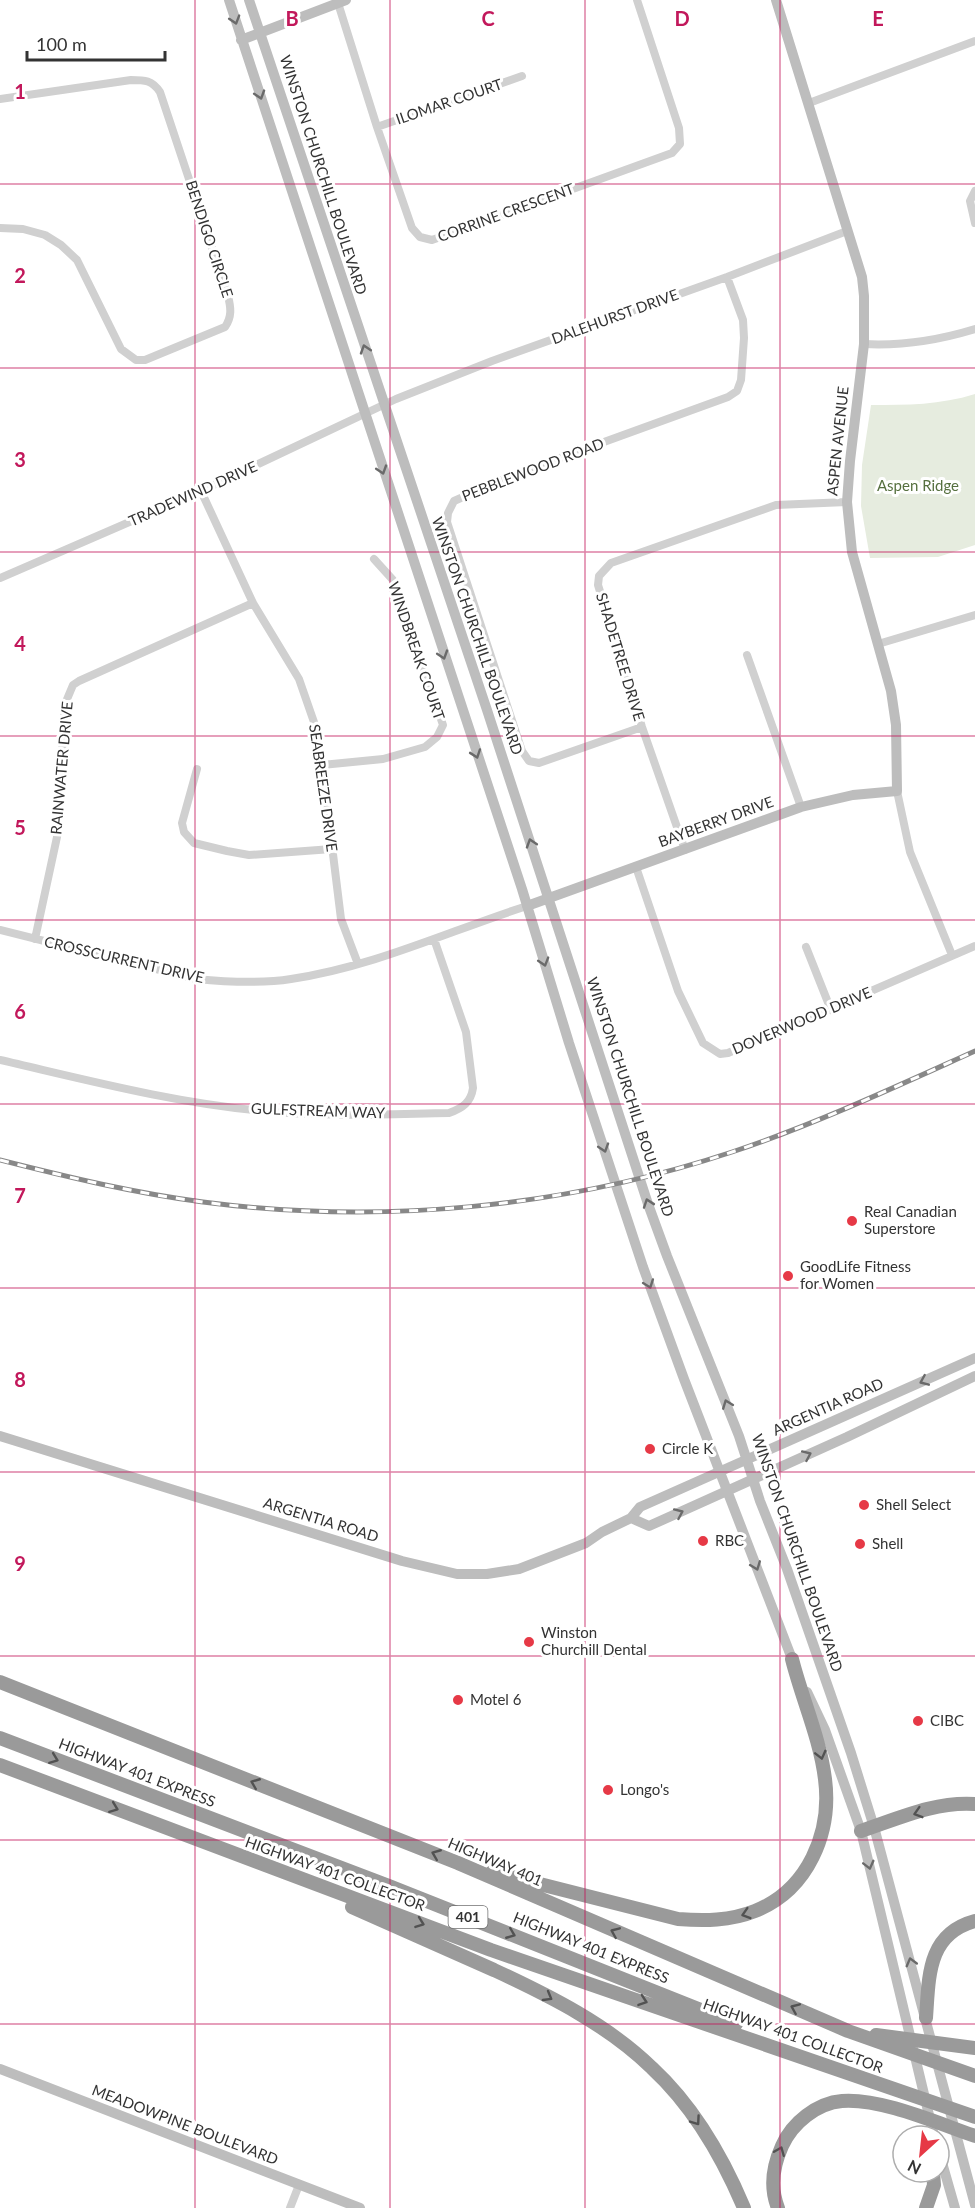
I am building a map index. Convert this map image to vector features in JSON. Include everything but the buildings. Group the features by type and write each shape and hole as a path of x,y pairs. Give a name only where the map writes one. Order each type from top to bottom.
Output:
{"highway":[{"path":"458,1863 678,1919 698,1921 735,1917 756,1911 775,1900 792,1886 811,1860 820,1842 827,1812 823,1763 792,1659"},
{"name":"HIGHWAY 401","path":"0,1682 458,1863 848,2031 975,2076"},
{"name":"HIGHWAY 401 EXPRESS","path":"0,1738 389,1886 933,2102"},
{"name":"HIGHWAY 401 COLLECTOR","path":"0,1765 490,1950 933,2102"},
{"path":"867,1829 942,1806 961,1803 975,1804"},
{"path":"227,1851 537,1990 604,2029 653,2068 690,2112 717,2152 744,2208"},
{"path":"926,2018 929,1982 935,1953 951,1932 964,1924 975,1921"},
{"path":"848,2031 975,2048"},
{"path":"778,2208 773,2188 777,2157 794,2127 809,2114 822,2107 841,2102 866,2103 891,2108 975,2136"},
{"name":"401","path":"933,2102 975,2117"},
{"path":"926,2208 934,2184"}],"main road":[{"name":"WINSTON CHURCHILL BOULEVARD","path":"229,0 643,1267 792,1659 867,1829 931,2124"},
{"name":"WINSTON CHURCHILL BOULEVARD","path":"249,0 549,899 648,1204 722,1389 815,1648 867,1829 926,2018 956,2140 975,2205"},
{"name":"ASPEN AVENUE","path":"776,0 862,277 864,344 847,502 852,552 891,691 896,725 897,791"},
{"path":"242,40 342,2"},
{"name":"BAYBERRY DRIVE","path":"526,906 801,807 853,795 897,791"},
{"name":"ARGENTIA ROAD","path":"0,1436 368,1551 457,1574 487,1574 519,1569 586,1543 602,1532 631,1518 640,1507 975,1358"},
{"path":"631,1518 649,1526 975,1376"},
{"name":"MEADOWPINE BOULEVARD","path":"0,2069 360,2208"},
{"path":"948,2184 955,2208"}],"street":[{"name":"CORRINE CRESCENT","path":"342,2 376,127 412,228 420,237 432,240 672,153 680,144 679,128 637,0"},
{"path":"809,103 975,41"},
{"name":"ILOMAR COURT","path":"376,127 522,76"},
{"name":"BENDIGO CIRCLE","path":"0,99 131,80 147,80 154,84 160,92 228,296 231,307 230,320 225,327 145,360 136,360 121,349 77,260 61,245 45,235 0,228"},
{"path":"975,191 970,201 975,223"},
{"name":"DALEHURST DRIVE","path":"384,405 492,361 727,277 847,231"},
{"name":"PEBBLEWOOD ROAD","path":"642,727 539,763 530,761 522,751 447,522 448,513 454,501 513,475 728,397 736,391 741,380 743,329 727,277"},
{"path":"864,344 910,343 948,337 975,329"},
{"name":"TRADEWIND DRIVE","path":"0,579 201,491 384,405"},
{"name":"SEABREEZE DRIVE","path":"201,491 253,603 299,679 315,725 341,919 358,964"},
{"name":"SHADETREE DRIVE","path":"685,850 642,727 598,585 599,576 611,563 776,505 847,502"},
{"name":"WINDBREAK COURT","path":"322,765 383,759 425,747 437,737 443,725 393,580 374,559"},
{"name":"RAINWATER DRIVE","path":"35,939 57,837 65,704 73,685 253,603"},
{"path":"878,644 975,615"},
{"path":"747,655 801,807"},
{"path":"196,769 182,823 184,832 194,843 249,855 332,849"},
{"name":"ASPEN AVENUE","path":"897,791 910,852 952,955"},
{"name":"DOVERWOOD DRIVE","path":"636,867 678,991 704,1043 720,1054 728,1053 831,1010 975,946"},
{"name":"CROSSCURRENT DRIVE","path":"0,930 173,974 221,981 289,980 358,964 526,906"},
{"name":"GULFSTREAM WAY","path":"0,1060 132,1091 263,1112 344,1115 449,1113 460,1109 467,1103 472,1096 473,1088 466,1032 434,939"},
{"path":"806,947 831,1010"},
{"path":"290,2208 299,2185"}],"green space":[{"name":"Aspen Ridge","path":"975,394 975,545 938,557 870,558 861,506 862,465 871,405 936,402"}],"railway":[{"path":"0,1160 152,1194 270,1209 337,1212 470,1207 603,1187 732,1152 825,1117 975,1051"}],"place":[{"name":"Real Canadian Superstore","path":"852,1221"},
{"name":"GoodLife Fitness for Women","path":"788,1276"},
{"name":"Circle K","path":"650,1449"},
{"name":"Shell Select","path":"864,1505"},
{"name":"RBC","path":"703,1541"},
{"name":"Shell","path":"860,1544"},
{"name":"Winston Churchill Dental","path":"529,1642"},
{"name":"Motel 6","path":"458,1700"},
{"name":"CIBC","path":"918,1721"},
{"name":"Longo's","path":"608,1790"}]}
